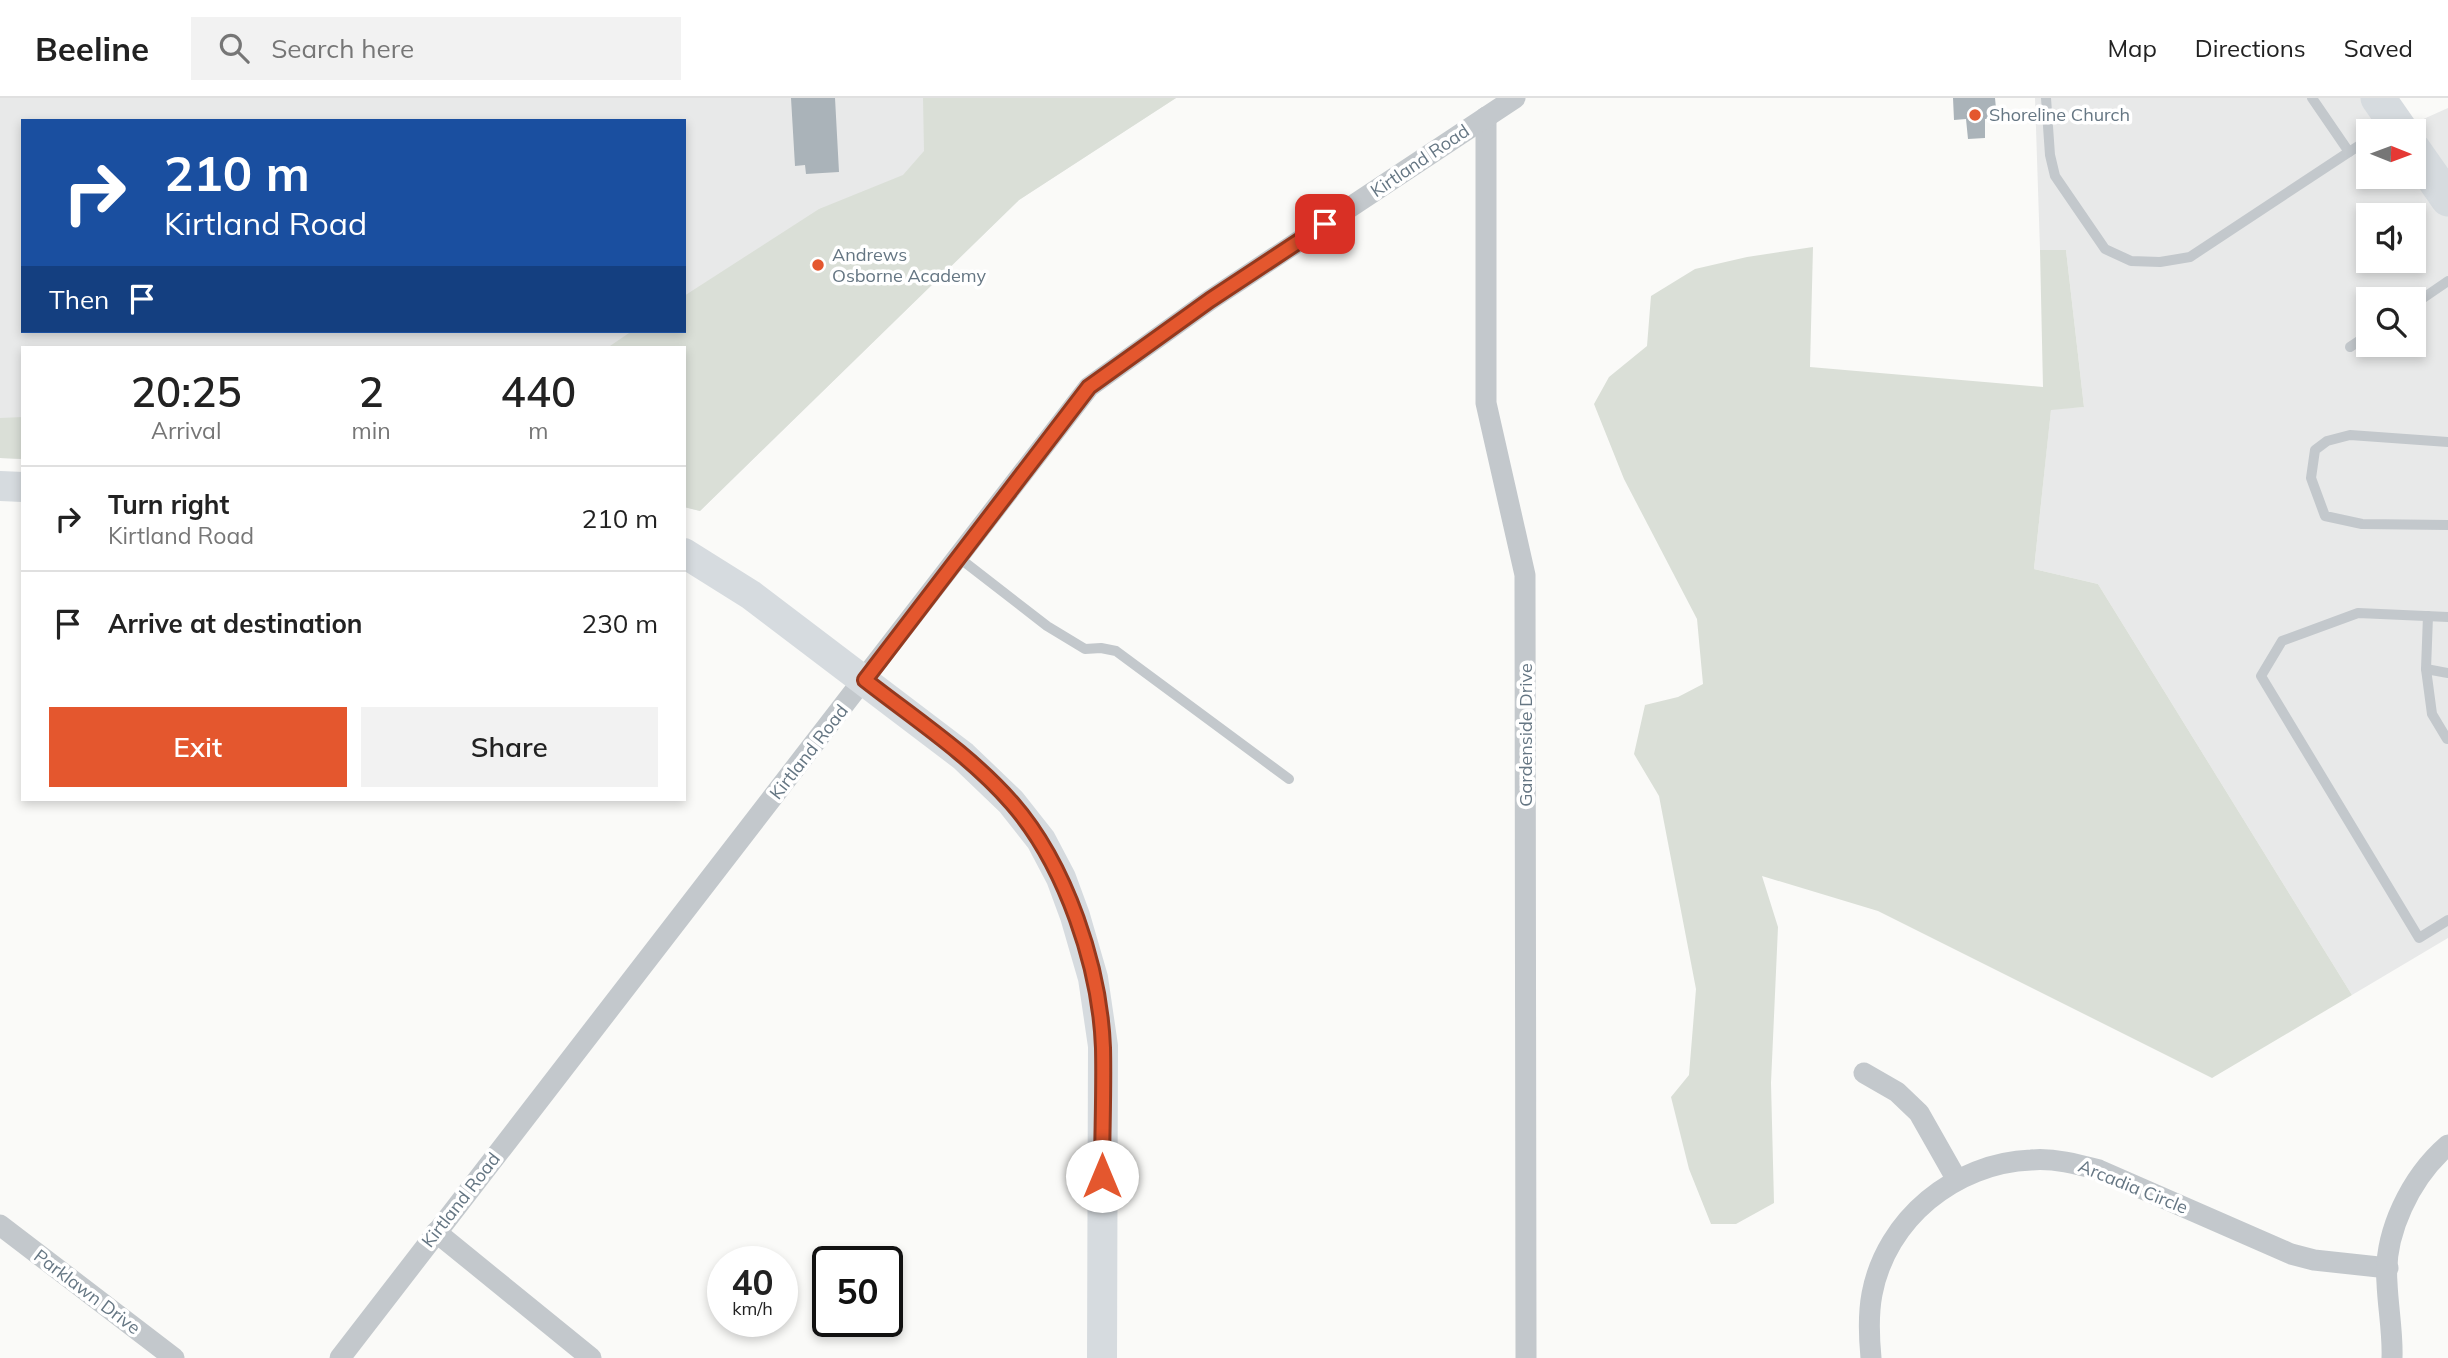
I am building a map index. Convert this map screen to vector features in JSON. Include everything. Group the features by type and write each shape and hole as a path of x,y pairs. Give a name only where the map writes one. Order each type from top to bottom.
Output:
{"main road":[{"path":"2426,173 2448,200"},
{"path":"0,486 21,487"},
{"path":"686,554 751,595 963,756 1011,802 1041,840 1061,878 1093,978 1103,1046 1102,1358"}],"street":[{"name":"Kirtland Road","path":"340,1358 1089,387 1210,300 1515,98"},
{"name":"Gardenside Drive","path":"1486,117 1486,403 1525,575 1526,1358"},
{"path":"1864,1073 1897,1092 1919,1113 1957,1180"},
{"path":"2392,1358 2393,1339 2386,1281 2394,1230 2412,1188 2431,1162 2448,1145"},
{"name":"Arcadia Circle","path":"1871,1358 1869,1313 1872,1292 1890,1247 1908,1221 1931,1196 1967,1174 1996,1164 2032,1159 2067,1162 2099,1170 2291,1254 2314,1260 2388,1268"},
{"name":"Parklawn Drive","path":"0,1225 174,1358"},
{"path":"436,1232 591,1358"}],"lane":[{"path":"2046,98 2050,155 2055,176 2105,248 2131,261 2160,262 2190,257 2356,148"},
{"path":"2312,98 2349,152"},
{"path":"2426,296 2448,281"},
{"path":"2350,347 2356,343"},
{"path":"2448,442 2350,435 2327,441 2315,450 2311,478 2325,516 2362,524 2448,525"},
{"path":"958,557 1047,626 1085,649 1116,651 1289,779"},
{"path":"2448,617 2358,612 2282,641 2261,676 2419,938 2448,920"},
{"path":"2428,616 2426,670 2432,714 2447,739"},
{"path":"2426,670 2448,673"}],"shaded area":[{"name":"Andrews Osborne Academy","path":"0,98 1176,98 1019,200 700,511 686,508 686,346 21,346 21,459 0,458"},
{"path":"923,98 1176,98 1019,200 700,511 686,508 686,346 610,346 629,333 686,333 686,295 819,209 903,175 924,151"},
{"path":"2035,98 2373,98 2386,119 2356,119 2356,189 2424,189 2448,215 2448,938 2352,995 2098,584 2034,569 2051,409 2084,407 2066,250 2040,250"},
{"path":"2448,108 2448,181 2426,149 2426,119 2423,119"},
{"path":"1813,247 1810,367 2043,387 2040,250 2066,250 2084,407 2051,410 2034,569 2098,584 2352,995 2212,1078 1878,911 1762,876 1778,927 1771,1083 1774,1203 1736,1224 1711,1224 1689,1169 1671,1097 1689,1075 1696,989 1659,796 1634,754 1645,705 1678,697 1703,684 1697,619 1624,479 1594,404 1609,377 1647,346 1651,296 1695,269 1747,257"},
{"path":"21,417 21,459 0,458 0,418"}],"building":[{"path":"791,98 835,98 839,172 806,174 805,165 795,166"},
{"name":"Shoreline Church","path":"1953,98 1995,98 1997,119 1985,119 1985,138 1968,139 1966,119 1954,120"}],"place":[{"name":"Shoreline Church","path":"1975,115"},
{"name":"Andrews Osborne Academy","path":"818,265"}],"route":[{"path":"1102,1176 1103,1046 1093,978 1061,878 1041,840 1011,802 963,756 865,680 1089,387 1210,300 1325,224"}]}
